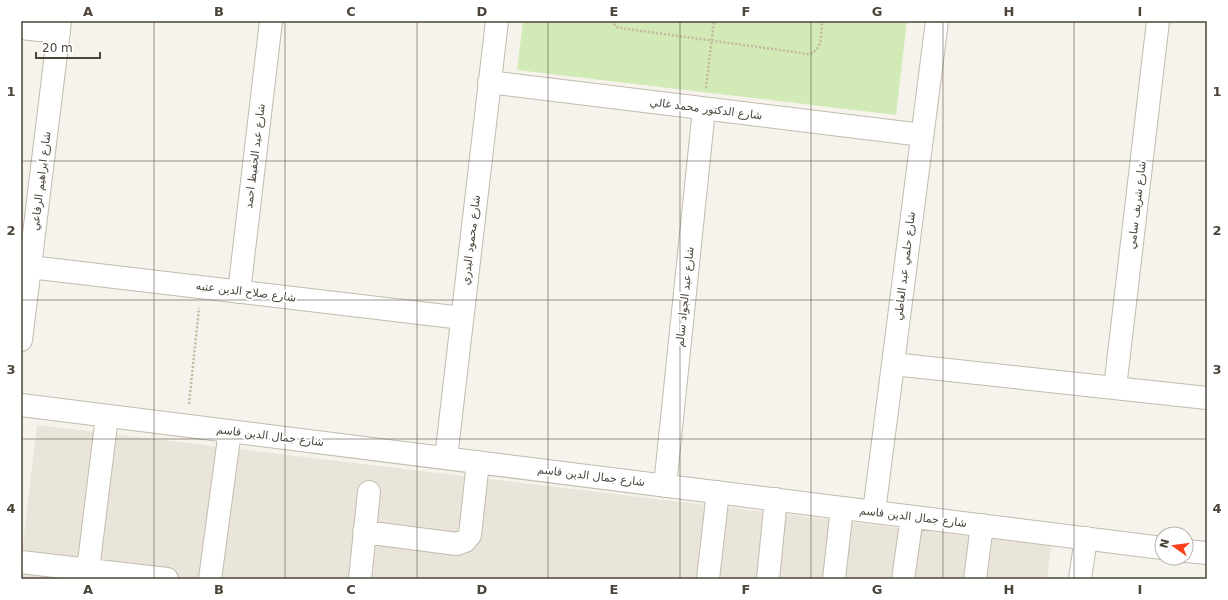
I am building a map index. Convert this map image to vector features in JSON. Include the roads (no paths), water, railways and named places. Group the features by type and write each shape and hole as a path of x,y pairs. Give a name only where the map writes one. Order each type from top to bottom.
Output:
{"street":[{"name":"شارع عبد الحفيظ احمد","path":"239,292 271,21"},
{"name":"شارع محمود البدري","path":"446,458 497,21"},
{"name":"شارع حلمي عبد العاطي","path":"874,512 937,21"},
{"name":"شارع شريف سامي","path":"1115,388 1158,21"},
{"path":"21,28 60,27"},
{"name":"شارع ابراهيم الرفاعي","path":"21,340 60,27"},
{"name":"شارع الدكتور محمد غالي","path":"489,82 922,135"},
{"name":"شارع عبد الجواد سالم","path":"666,486 704,109"},
{"name":"شارع صلاح الدين عتبه","path":"30,267 462,318"},
{"path":"893,364 1207,398"},
{"name":"شارع جمال الدين قاسم","path":"21,405 1154,547"},
{"path":"88,570 107,416"},
{"path":"210,579 230,431"},
{"path":"364,532 457,544 465,541 470,535 478,462"},
{"path":"360,579 369,492"},
{"path":"708,579 718,492"},
{"path":"768,579 776,499"},
{"path":"834,579 842,508"},
{"path":"903,579 912,517"},
{"path":"975,579 982,525"},
{"path":"1080,579 1086,538"},
{"path":"1194,552 1207,553"},
{"path":"21,562 167,579"}]}
